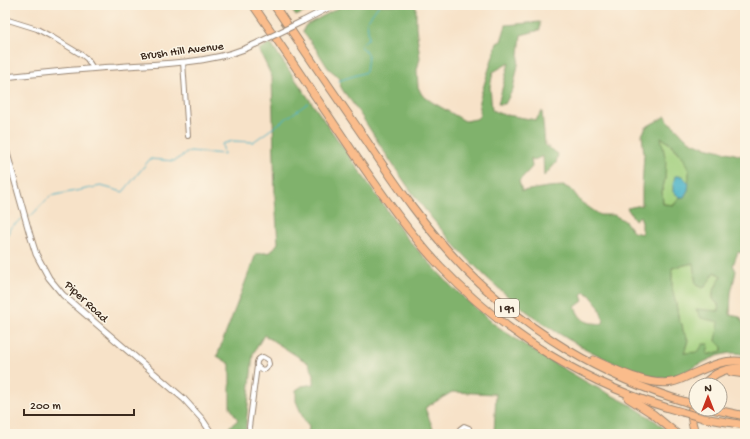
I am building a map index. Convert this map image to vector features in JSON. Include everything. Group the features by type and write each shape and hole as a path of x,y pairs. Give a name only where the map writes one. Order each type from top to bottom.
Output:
{"highway":[{"name":"I 91","path":"253,5 408,229 434,260 468,293 504,324 542,351 589,377 633,396 703,418 745,425"},
{"name":"I 91","path":"274,5 398,187 422,219 438,240 494,297 526,322 558,344 587,361 617,376 688,403"},
{"path":"558,344 621,371 659,383 676,381 722,362 745,362"},
{"path":"712,377 722,371 735,368 745,368"},
{"path":"714,377 726,373 738,372 745,374"},
{"path":"589,377 642,406 677,434"},
{"path":"728,412 745,416"},
{"path":"691,417 696,434"}],"street":[{"name":"Brush Hill Avenue","path":"5,77 93,68 183,62 226,56 258,43 334,5"},
{"path":"5,19 37,29 52,37 82,55 87,59 93,68"},
{"path":"183,62 188,136"},
{"name":"Piper Road","path":"5,146 31,240 39,260 49,278 63,295 184,399 212,434"},
{"path":"250,434 249,427 257,366"},
{"path":"458,434 460,429 464,426 469,428 470,434"}],"green space":[{"path":"288,5 320,5 296,16"},
{"path":"344,5 416,5 416,27 420,58 417,70 418,87 422,95 465,121 479,117 479,101 497,43 501,41 506,25 540,22 540,30 521,35 518,65 513,89 505,104 498,104 509,63 493,72 490,87 492,110 501,114 536,120 542,111 545,145 558,154 556,163 544,176 543,156 534,160 531,158 532,167 519,181 522,191 564,186 572,190 581,202 600,215 614,215 625,221 633,232 642,234 642,222 640,216 635,220 627,208 642,205 644,154 642,135 646,127 666,116 670,123 686,138 693,142 707,148 745,157 745,254 738,252 733,265 736,271 731,293 730,315 740,317 745,326 745,355 733,353 722,355 676,375 665,378 653,377 623,367 569,340 522,308 479,270 441,229 416,198 357,109 343,91 340,85 340,78 328,68 303,32 306,25","holes":["661,137 673,146 683,157 689,171 688,190 684,197 680,197 674,205 663,204 662,192 665,179 666,161","693,263 696,285 702,288 705,287 715,272 721,276 713,292 713,299 718,304 719,311 696,309 701,318 719,322 716,341 722,347 722,351 707,355 709,344 703,344 698,352 684,353 688,340 683,331 682,324 679,321 672,288 672,268","584,292 590,295 597,304 604,320 602,325 583,320 577,312 575,307 583,301 581,295"]},
{"path":"270,43 405,236 451,286 494,324 532,350 588,383 631,405 657,422 670,434 494,434 496,394 452,392 425,408 434,434 308,434 309,426 304,420 296,401 296,390 302,386 314,384 314,374 308,363 264,335 253,354 246,434 231,434 229,427 238,420 230,407 230,364 217,356 256,254 271,252 278,243 275,198 272,77 259,50"},
{"path":"661,137 674,147 681,155 689,170 689,183 682,176 673,192 680,197 674,205 663,204 662,192 665,179"},
{"path":"693,263 696,285 705,287 715,272 721,276 713,292 713,299 718,305 719,311 696,310 719,322 716,341 722,347 722,351 706,355 698,352 684,354 688,340 683,331 682,324 679,321 672,288 672,268"}],"water":[{"path":"675,176 682,176 689,183 688,190 684,197 680,197 673,192"}],"waterway":[{"path":"338,81 366,72 368,55 360,45 369,38 367,21 379,5"},
{"path":"27,216 31,216 50,196 101,186 123,192 150,159 174,161 190,151 224,154 222,144 233,141 253,142 308,103"},
{"path":"5,237 10,228 22,219"}]}
